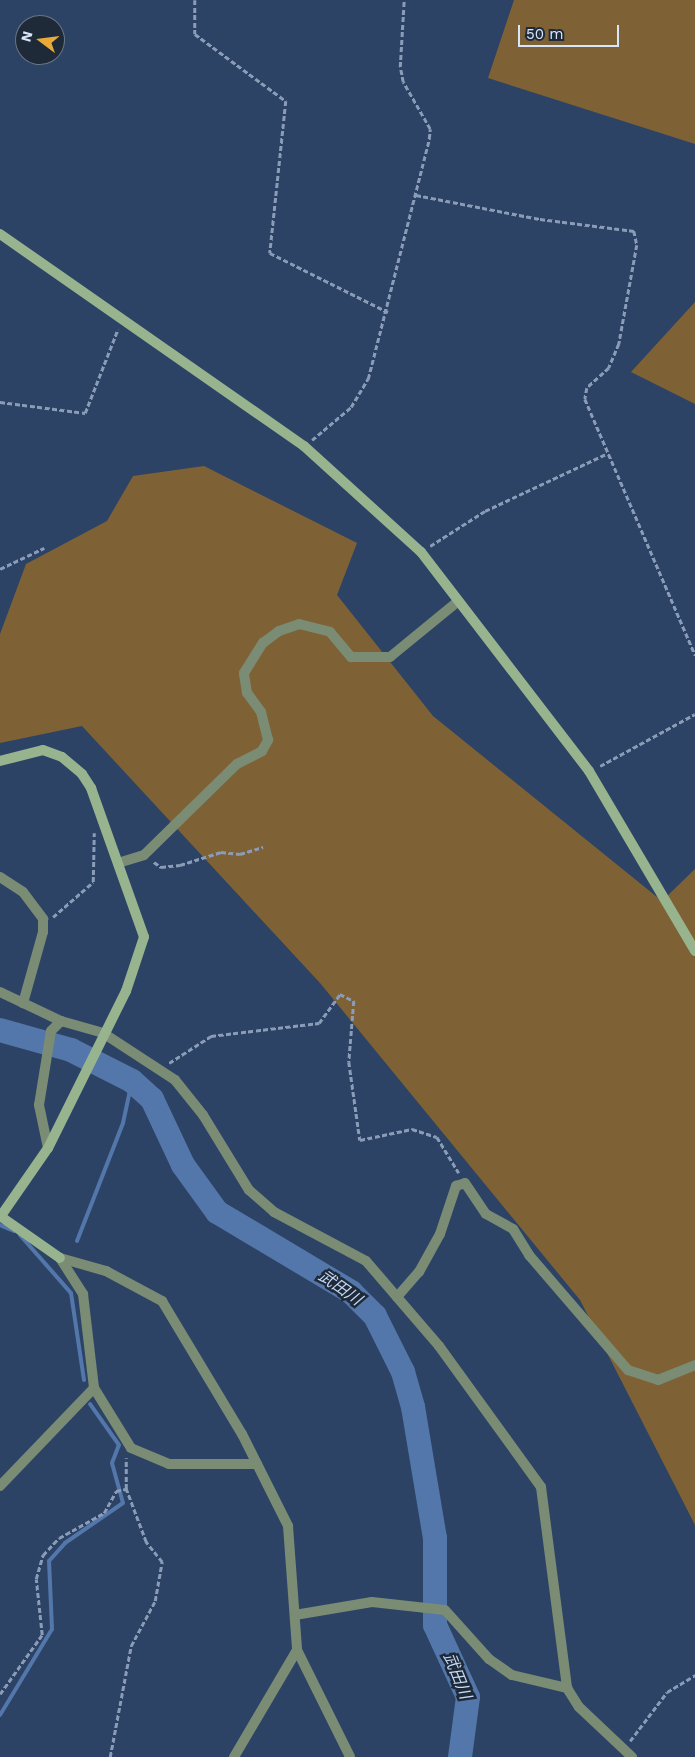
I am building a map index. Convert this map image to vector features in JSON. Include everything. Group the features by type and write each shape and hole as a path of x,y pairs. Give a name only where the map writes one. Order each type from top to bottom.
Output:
{"street":[{"path":"0,234 304,446 421,552 456,603 589,771 695,951"},
{"path":"118,863 144,855 237,764 265,746 268,740 262,712 247,693 244,673 263,643 299,624 330,632 351,657 390,657 456,603"},
{"path":"0,761 43,750 69,762 91,788 141,924 142,952 48,1148 1,1216 60,1258 106,1271 162,1301 257,1464 288,1526 296,1650 350,1757"},
{"path":"0,877 23,892 43,923 23,1003"},
{"path":"0,992 61,1021 103,1033 159,1069 190,1096 249,1190 274,1212 366,1260 397,1297 530,1468 541,1487 567,1688 579,1707 632,1757"},
{"path":"48,1148 39,1105 51,1031 61,1021"},
{"path":"397,1297 419,1272 440,1234 456,1186 465,1183 486,1214 513,1229 529,1255 628,1370 658,1380 695,1365"},
{"path":"60,1258 83,1294 94,1388 131,1448 169,1464 257,1464"},
{"path":"0,1486 94,1388"},
{"path":"294,1616 372,1602 421,1609 445,1610 489,1659 512,1675 567,1688"},
{"path":"234,1757 296,1650"}],"path":[{"path":"195,0 194,34 286,101 270,253 388,312"},
{"path":"304,446 363,392 388,312 416,195 430,129 403,82 404,0"},
{"path":"416,195 540,220 634,231 637,245 619,344 608,368 586,393 606,454 695,655"},
{"path":"0,402 85,413 122,318"},
{"path":"421,552 486,511 606,454"},
{"path":"0,569 44,548"},
{"path":"589,771 695,714"},
{"path":"43,923 93,882 94,826"},
{"path":"144,855 161,867 263,847"},
{"path":"159,1069 211,1036 319,1023 340,994 354,1001 349,1062 360,1140 412,1129 437,1137 465,1183"},
{"path":"110,1757 131,1646 155,1601 162,1562 146,1542 126,1489 125,1461 131,1448"},
{"path":"0,1694 42,1635 36,1579 43,1555 59,1538 104,1513 116,1491 126,1489"},
{"path":"624,1748 667,1692 695,1675"}],"shaded area":[{"path":"514,0 695,0 695,144 488,78"},
{"path":"695,302 695,404 631,372"},
{"path":"204,466 357,543 337,595 433,716 662,901 695,869 695,1525 580,1300 320,983 82,726 0,743 0,634 26,564 107,521 133,476"}],"waterway":[{"name":"武田川","path":"0,1030 71,1050 132,1081 152,1099 183,1165 217,1212 351,1292 375,1316 403,1372 413,1407 435,1538 435,1625 468,1697 460,1757"},
{"path":"77,1241 123,1123 132,1081"},
{"path":"0,1225 14,1231"},
{"path":"20,1235 71,1293 84,1380"},
{"path":"0,1715 52,1629 49,1561 65,1543 123,1503 112,1463 119,1445 90,1404"}]}
